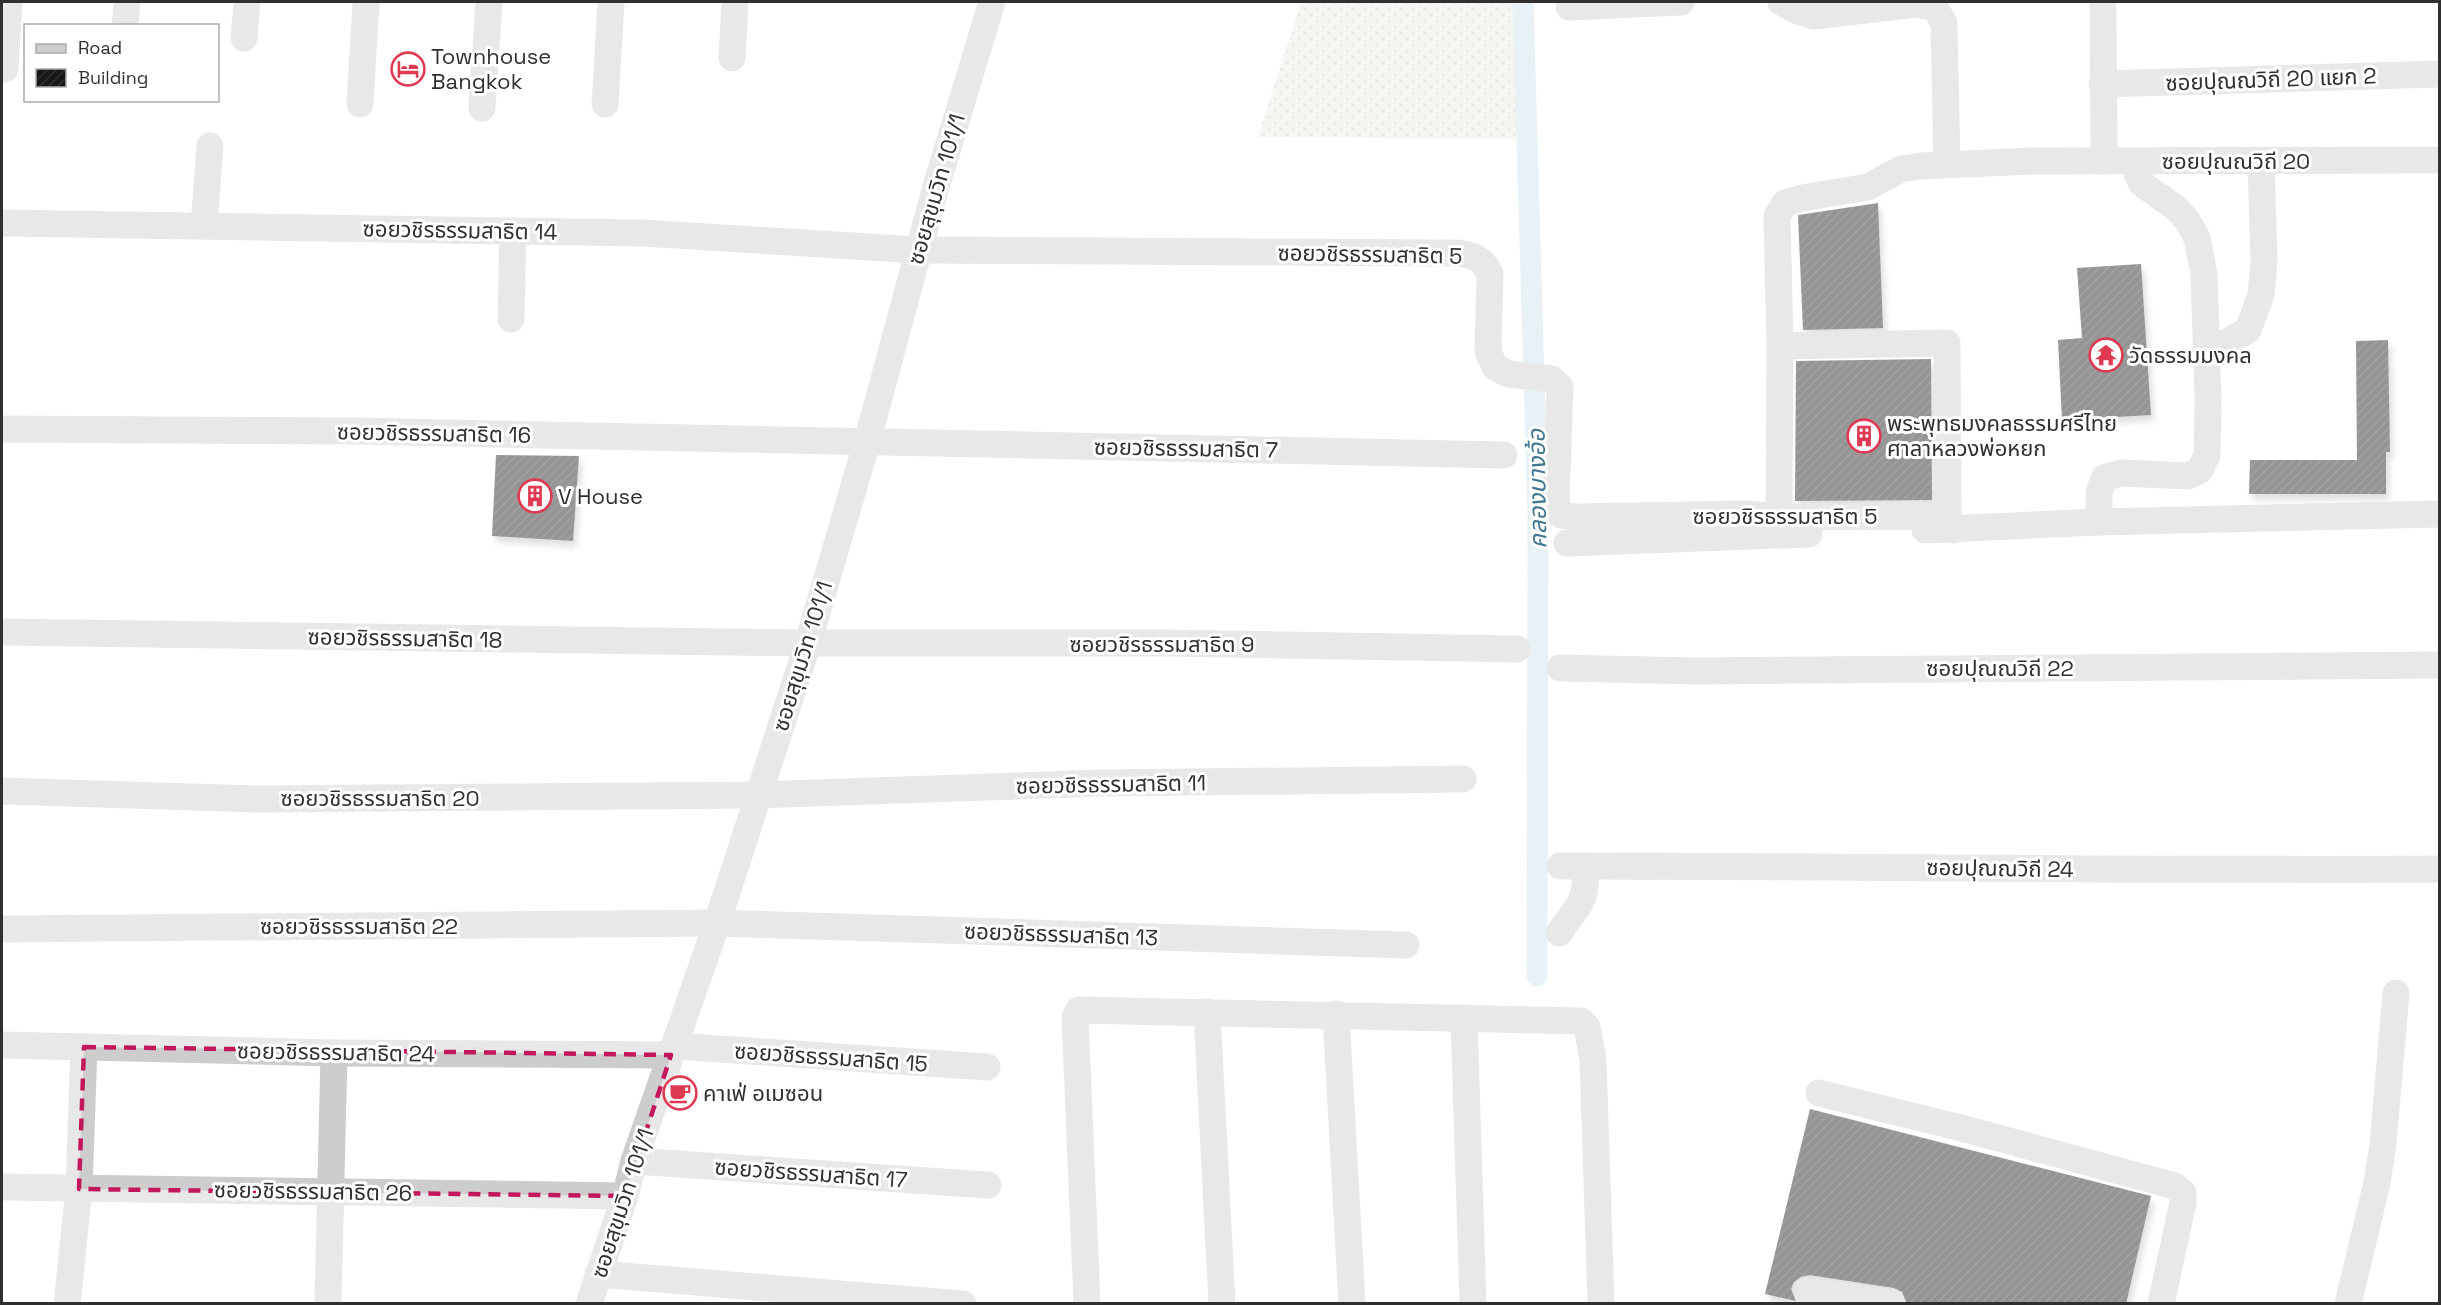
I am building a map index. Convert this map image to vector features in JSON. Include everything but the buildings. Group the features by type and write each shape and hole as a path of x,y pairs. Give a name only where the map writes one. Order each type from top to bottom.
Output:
{"street":[{"path":"5,69 9,2"},
{"path":"125,24 127,2"},
{"path":"244,38 247,2"},
{"path":"360,104 366,2"},
{"path":"482,108 489,2"},
{"path":"605,104 611,2"},
{"path":"732,58 735,2"},
{"name":"ซอยสุขุมวิท 101/1","path":"589,1304 625,1196 634,1161 717,923 808,643 867,442 918,250 992,2"},
{"path":"1569,7 1681,2"},
{"path":"1780,2 1814,16 1916,4 1935,8 1944,23 1947,164"},
{"path":"2103,7 2104,161"},
{"name":"ซอยปุณณวิถี 20 แยก 2","path":"2102,84 2439,74"},
{"path":"204,225 210,146"},
{"name":"ซอยปุณณวิถี 20","path":"1779,517 1780,346 1776,216 1785,203 1802,198 1868,188 1901,169 1947,164 2033,161 2439,160"},
{"path":"2099,522 2099,493 2104,478 2121,473 2188,477 2199,471 2207,456 2204,274 2197,238 2187,220 2176,208 2142,184 2132,161"},
{"path":"2207,353 2248,330 2261,295 2264,262 2261,162"},
{"name":"ซอยวชิรธรรมสาธิต 14","path":"2,223 642,234 918,250"},
{"path":"511,319 513,231"},
{"name":"ซอยวชิรธรรมสาธิต 5","path":"918,250 1456,253 1474,256 1485,262 1490,274 1488,352 1495,367 1508,374 1552,379 1560,387 1556,502 1561,515 1573,518 1744,514 1951,523"},
{"path":"1780,346 1947,343 1951,523"},
{"name":"ซอยวชิรธรรมสาธิต 16","path":"2,429 358,431 867,442"},
{"name":"ซอยวชิรธรรมสาธิต 7","path":"867,442 1504,455"},
{"path":"1567,543 1951,523 2439,514"},
{"name":"ซอยวชิรธรรมสาธิต 18","path":"2,632 808,643"},
{"name":"ซอยวชิรธรรมสาธิต 9","path":"808,643 1167,643 1517,649"},
{"name":"ซอยปุณณวิถี 22","path":"1560,668 1697,670 2439,665"},
{"name":"ซอยวชิรธรรมสาธิต 11","path":"758,795 1102,783 1463,779"},
{"name":"ซอยวชิรธรรมสาธิต 20","path":"2,791 257,799 758,795"},
{"name":"ซอยปุณณวิถี 24","path":"1560,866 2004,867 2123,870 2439,869"},
{"path":"1559,933 1579,905 1584,893 1587,866"},
{"name":"ซอยวชิรธรรมสาธิต 22","path":"2,928 717,923"},
{"name":"ซอยวชิรธรรมสาธิต 13","path":"717,923 1406,945"},
{"path":"2348,1304 2378,1183 2396,993"},
{"path":"1087,1304 1075,1017 1079,1010 1581,1021 1587,1027 1593,1060 1601,1304"},
{"path":"1207,1012 1222,1304"},
{"path":"1336,1014 1352,1304"},
{"path":"1464,1018 1473,1304"},
{"name":"ซอยวชิรธรรมสาธิต 24","path":"2,1045 334,1053 673,1050"},
{"path":"67,1304 79,1189 84,1047"},
{"name":"ซอยวชิรธรรมสาธิต 15","path":"673,1050 987,1067"},
{"path":"328,1304 334,1053"},
{"path":"1819,1093 1965,1129 2175,1186 2183,1193 2184,1203 2161,1304"},
{"name":"ซอยวชิรธรรมสาธิต 17","path":"634,1161 988,1185"},
{"name":"ซอยวชิรธรรมสาธิต 26","path":"2,1187 625,1196"},
{"path":"598,1274 963,1304"},
{"path":"1807,1291 1892,1304"}],"highlighted area":[{"path":"84,1047 671,1055 625,1196 79,1189"}],"shaded area":[{"path":"1301,2 1530,2 1531,139 1258,137"}],"waterway":[{"name":"คลองบางอ้อ","path":"1523,2 1538,516 1537,976"}],"place":[{"name":"Townhouse Bangkok","path":"408,69"},
{"name":"วัดธรรมมงคล","path":"2106,355"},
{"name":"พระพุทธมงคลธรรมศรีไทย ศาลาหลวงพ่อหยก","path":"1864,436"},
{"name":"V House","path":"535,496"},
{"name":"คาเฟ่ อเมซอน","path":"680,1093"}]}
